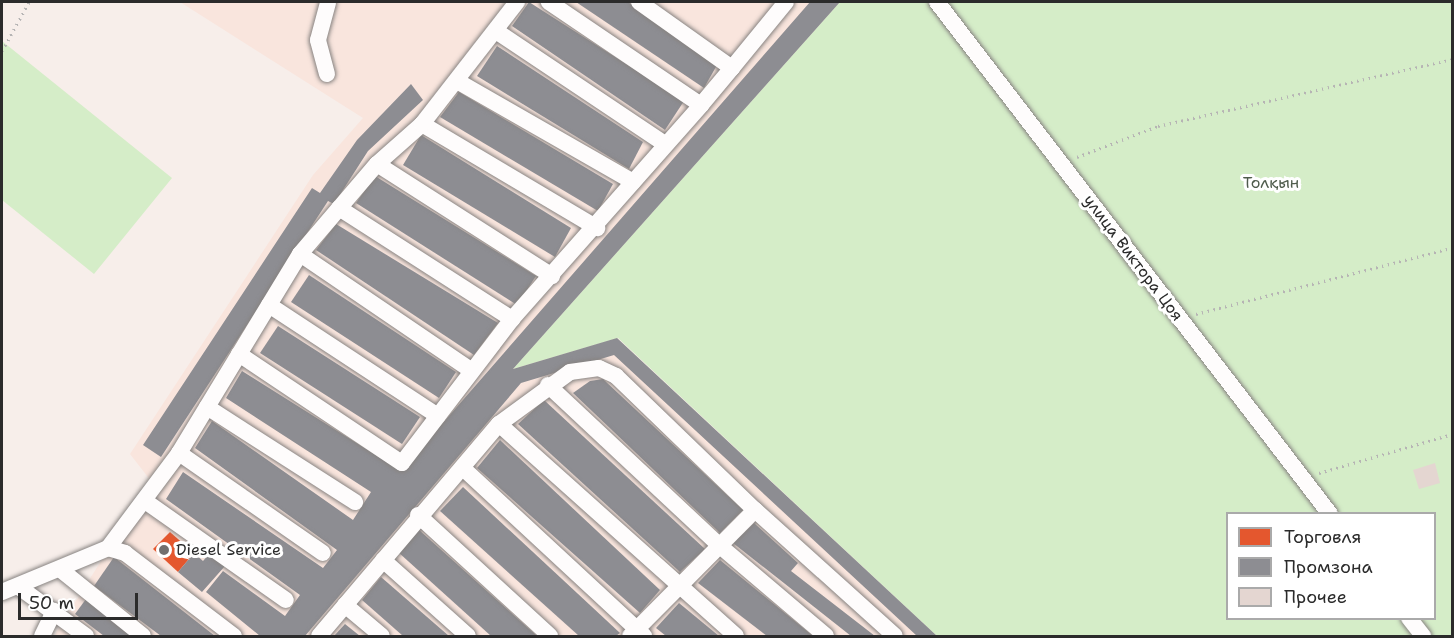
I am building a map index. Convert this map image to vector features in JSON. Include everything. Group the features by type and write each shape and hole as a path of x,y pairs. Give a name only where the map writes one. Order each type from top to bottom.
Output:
{"street":[{"path":"327,74 318,40 328,2"},
{"path":"2,592 61,570 108,548 179,453 300,254 377,164 422,124 496,31 516,2"},
{"path":"549,2 701,105"},
{"path":"639,2 732,68"},
{"path":"239,354 402,463 471,369 512,318 597,228 664,144 701,105 786,2"},
{"name":"улица Виктора Цоя","path":"937,2 1329,512"},
{"path":"496,31 664,144"},
{"path":"457,81 633,182"},
{"path":"422,124 597,228"},
{"path":"377,164 552,276"},
{"path":"339,208 512,318"},
{"path":"300,254 471,369"},
{"path":"269,305 438,416"},
{"path":"319,636 418,515 465,470 499,424 548,385 570,372 599,368 616,376 755,510 895,636"},
{"path":"548,385 720,546 826,636"},
{"path":"207,407 355,502"},
{"path":"499,424 678,589 736,636"},
{"path":"179,453 323,553"},
{"path":"465,470 637,634 755,510"},
{"path":"145,501 286,600"},
{"path":"418,515 550,636"},
{"path":"108,548 125,553 234,636"},
{"path":"383,560 468,636"},
{"path":"61,570 143,636"},
{"path":"19,587 86,636"},
{"path":"345,605 382,636"},
{"path":"42,636 54,611"},
{"path":"1411,620 1423,636"}],"path":[{"path":"2,51 29,2"},
{"path":"1061,163 1158,126 1452,59"},
{"path":"1181,322 1209,308 1452,248"},
{"path":"1302,478 1452,434"}],"shaded area":[{"path":"180,2 840,2 514,368 617,338 937,636 54,636 101,561 158,490 130,454 313,175 363,118"}],"green space":[{"name":"Толқын","path":"840,2 1452,2 1452,636 937,636 618,338 513,369"},
{"path":"2,41 172,178 94,274 2,200"}],"building: Торговля":[{"path":"170,532 194,553 178,572 153,549"}],"building: Промзона":[{"path":"529,2 684,101 665,130 512,26"},
{"path":"576,2 628,2 717,65 704,88"},
{"path":"810,2 840,2 513,369 617,338 937,636 917,636 614,355 521,383 305,636 260,636 206,592 223,571 285,616 300,595 166,499 183,472 323,568 337,550 195,448 212,421 353,520 371,492 226,398 242,371 401,471"},
{"path":"497,46 643,142 629,169 477,76"},
{"path":"411,84 423,100 368,151 334,204 328,201 161,457 143,445 312,188 320,193 357,140"},
{"path":"459,92 613,184 598,211 440,117"},
{"path":"421,135 571,228 555,257 403,165"},
{"path":"375,176 536,276 517,305 356,203"},
{"path":"336,224 498,323 474,355 316,250"},
{"path":"309,275 456,372 439,398 291,302"},
{"path":"278,326 420,417 402,444 260,353"},
{"path":"603,379 743,510 720,533 573,393 590,381"},
{"path":"544,400 705,549 680,572 518,424"},
{"path":"500,440 660,590 640,613 477,468"},
{"path":"463,487 620,633 616,636 579,636 440,511"},
{"path":"754,523 798,563 791,571 875,636 851,636 733,543"},
{"path":"418,529 537,636 491,636 398,552"},
{"path":"194,553 203,561 210,553 225,566 202,592 178,572"},
{"path":"114,557 215,636 161,636 94,586"},
{"path":"720,560 813,636 767,636 698,583"},
{"path":"381,577 449,636 403,636 362,600"},
{"path":"86,599 131,636 104,636 75,614"},
{"path":"679,603 719,636 666,636 656,628"},
{"path":"345,624 360,636 334,636"}],"building: Прочее":[{"path":"1435,463 1440,483 1419,489 1413,470"}],"place":[{"name":"Diesel Service","path":"164,550"}]}
